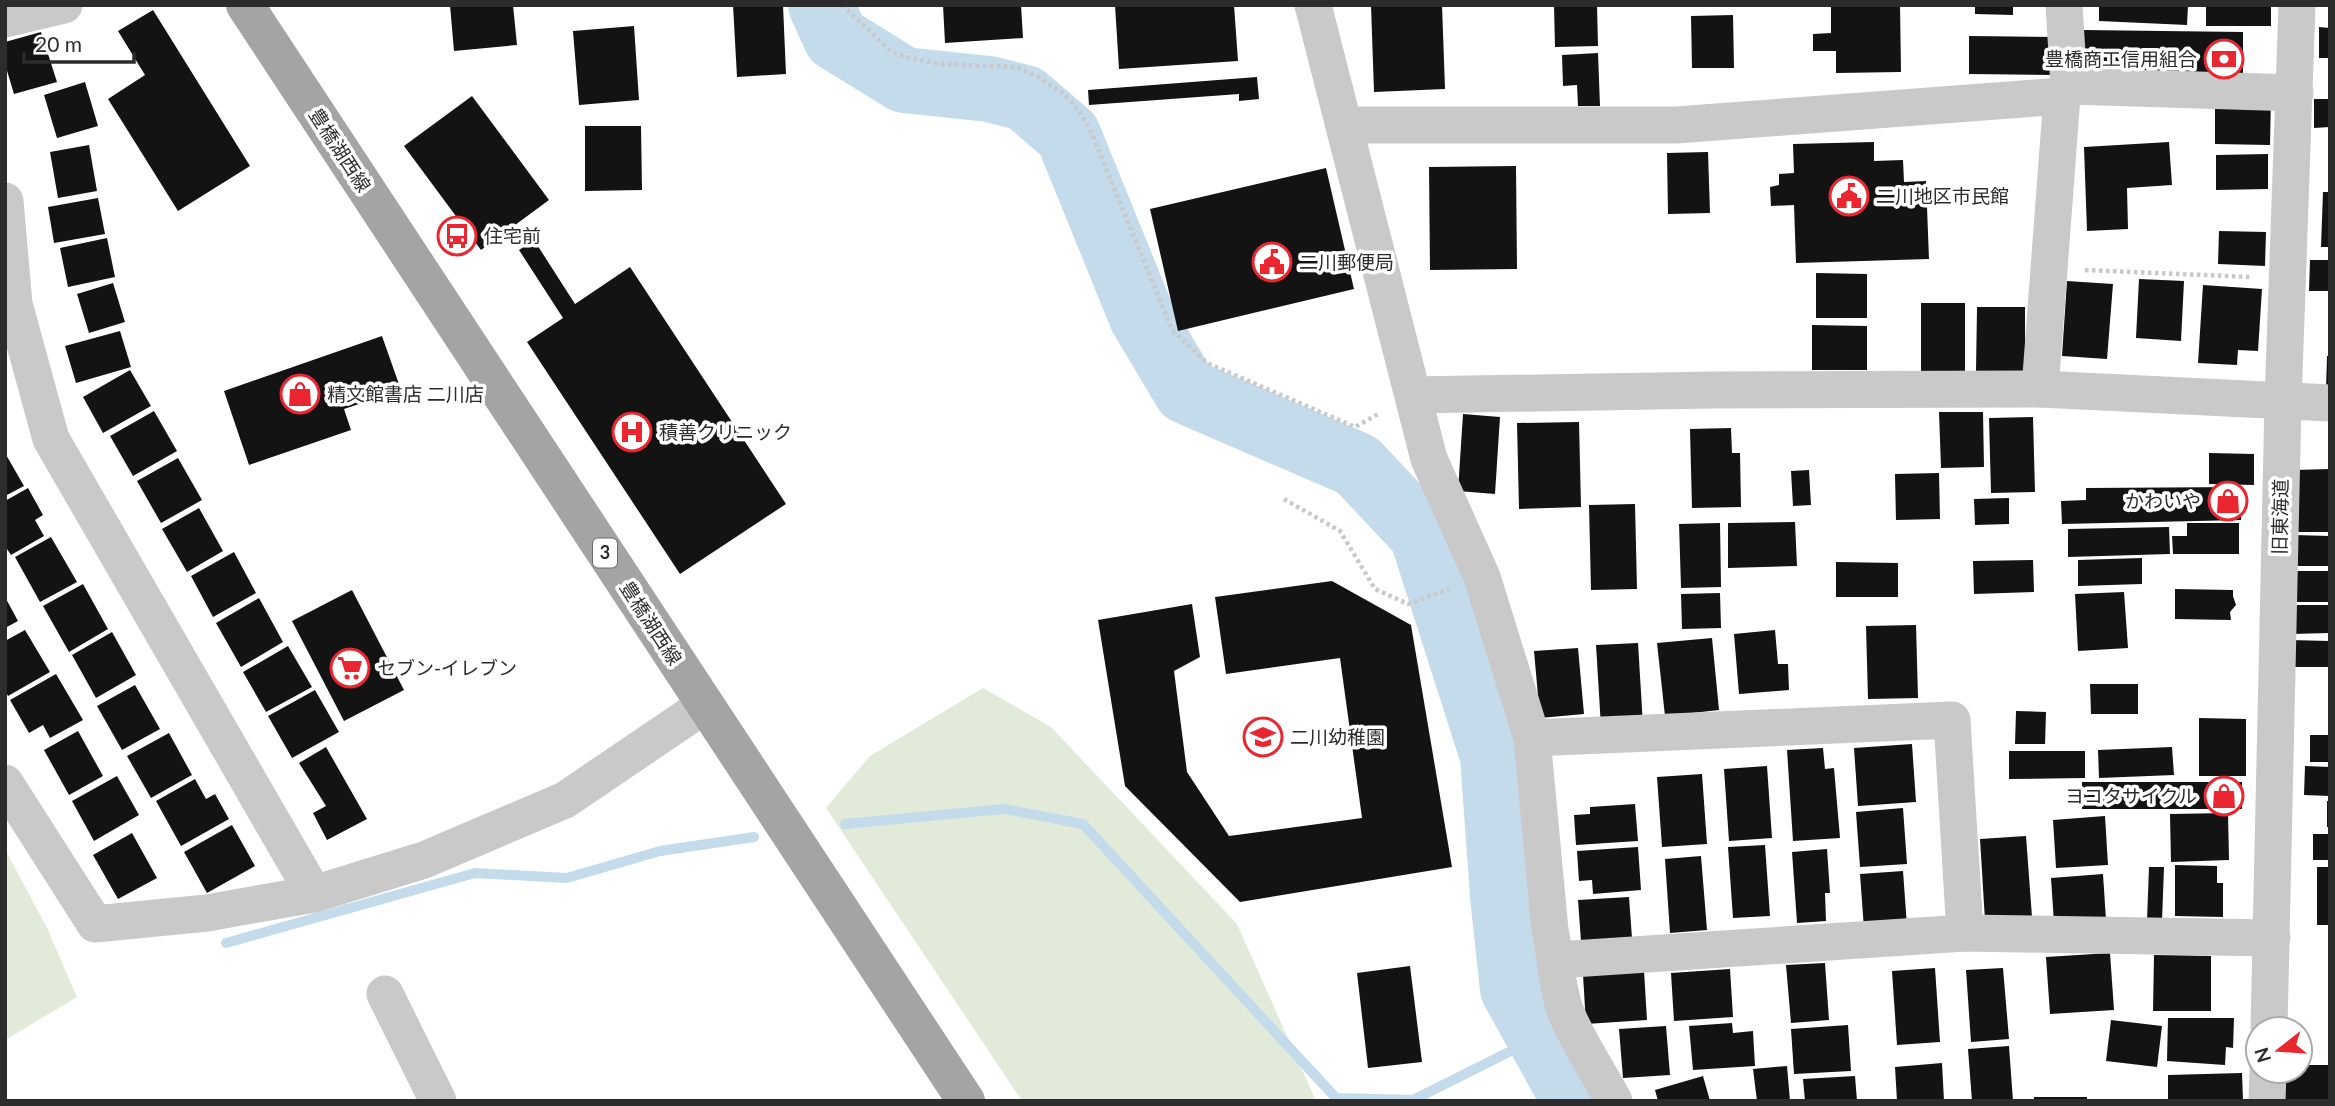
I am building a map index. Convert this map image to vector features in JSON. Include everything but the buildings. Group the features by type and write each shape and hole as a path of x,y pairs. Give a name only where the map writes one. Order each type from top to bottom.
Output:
{"main road":[{"name":"豊橋湖西線","path":"245,5 966,1101"}],"street":[{"path":"5,19 64,5"},
{"path":"1313,5 1429,459 1482,577 1532,738 1550,930 1557,960 1558,986 1566,1013 1614,1101"},
{"path":"2040,389 2066,91 2064,5"},
{"name":"旧東海道","path":"2269,1015 2283,402 2297,5"},
{"path":"1344,125 1676,125 2066,91 2295,93"},
{"path":"5,201 8,276 51,439 314,894"},
{"path":"1413,395 1713,390 2040,389 2330,403"},
{"path":"5,783 95,924 207,913 314,894 424,860 565,800 705,705"},
{"path":"1532,738 1952,720 1965,933"},
{"path":"1557,960 1965,933 2272,938"},
{"path":"385,994 438,1101"}],"path":[{"path":"842,5 892,51 939,64 1016,67 1035,75 1063,93 1080,112 1092,134 1172,330 1207,363 1355,427 1413,395"},
{"path":"2050,268 2287,278"},
{"path":"1284,499 1340,531 1375,589 1408,604 1482,577"}],"green space":[{"path":"983,688 1051,727 1237,924 1316,1101 1022,1101 826,808 870,756"},
{"path":"5,849 47,928 77,997 5,1040"}],"waterway":[{"path":"821,5 836,38 904,80 989,89 1025,98 1068,135 1142,317 1186,391 1357,465 1422,534 1493,756 1513,989 1575,1101"},
{"path":"845,824 1004,809 1083,824 1336,1098 1413,1100 1539,1037"},
{"path":"226,943 475,873 567,878 660,851 754,837"}],"place":[{"name":"豊橋商工信用組合","path":"2224,59"},
{"name":"二川地区市民館","path":"1849,196"},
{"name":"住宅前","path":"457,236"},
{"name":"二川郵便局","path":"1272,262"},
{"name":"精文館書店 二川店","path":"300,394"},
{"name":"積善クリニック","path":"632,432"},
{"name":"かわいや","path":"2228,501"},
{"name":"セブン-イレブン","path":"350,668"},
{"name":"二川幼稚園","path":"1263,737"},
{"name":"ヨコタサイクル","path":"2224,796"}]}
